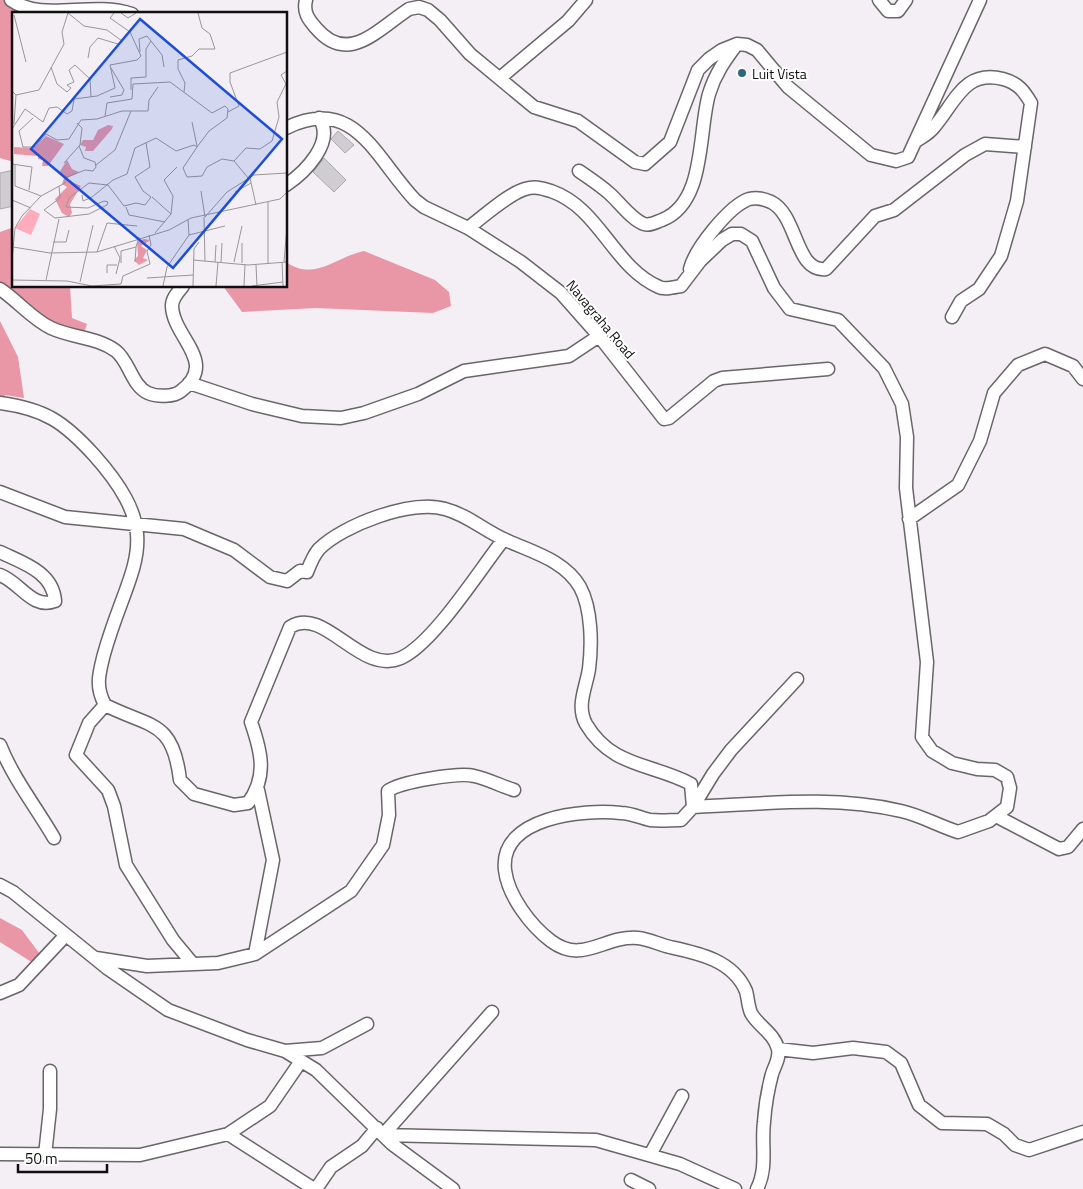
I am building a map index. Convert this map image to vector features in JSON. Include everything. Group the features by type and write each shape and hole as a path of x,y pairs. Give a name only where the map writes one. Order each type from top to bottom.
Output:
{"street":[{"path":"11,0 30,8 93,2 114,5 128,12"},
{"path":"306,0 304,7 307,17 320,32 342,46 356,45 409,8 419,6 440,20 470,54 534,107 578,121 635,162 645,164 670,142 698,70 722,50 737,44 747,45 757,50 788,87 872,156 896,162 908,156 916,141 980,0"},
{"path":"500,78 568,21 586,0"},
{"path":"878,0 888,11 898,11 906,0"},
{"path":"579,171 608,192 640,222 650,225 670,217 684,203 698,168 702,123 709,94 719,68 737,44"},
{"path":"916,141 933,129 960,92 971,82 982,77 1012,82 1024,90 1031,103 1018,201 1001,256 979,289 962,301 952,317"},
{"name":"Navagraha Road","path":"288,127 308,118 328,118 350,126 365,139 415,200 424,207 468,228 547,281 561,293 599,336 664,419 670,418 714,381 722,378 828,369"},
{"path":"288,182 310,164 320,150 323,126 319,118"},
{"path":"689,275 693,256 708,238 748,200 759,197 774,204 786,216 809,265 816,270 826,269 875,216 894,210 965,155 985,144 1025,147"},
{"path":"468,228 523,189 537,187 561,195 581,207 625,261 646,280 660,288 681,286 722,240 732,234 741,234 752,241 774,288 790,309 838,320 884,368 902,404 907,437 906,488 909,519 927,662 922,737 932,752 952,763 977,769 995,770 1007,777 1010,788 1007,807 996,816 973,829 958,832 902,811 832,802 774,801 693,807"},
{"path":"0,289 22,305 37,320 76,337 95,340 117,352 127,369 147,393 159,396 180,393 195,377 196,362 175,318 172,306 174,298 182,288"},
{"path":"189,383 252,404 302,416 341,418 364,414 418,394 464,371 569,356 599,336"},
{"path":"909,519 958,485 980,441 994,393 1018,365 1045,354 1073,366 1083,379"},
{"path":"0,403 39,411 69,428 101,464 124,494 136,523 138,550 133,574 108,639 99,672 98,692 105,705 155,726 169,740 177,757 180,780 194,794 234,805 248,803 258,790"},
{"path":"0,492 65,517 96,522 136,523 184,529 234,550 270,577 287,581 300,571 307,572 314,556 328,542 372,519 410,507 429,506 458,513 504,539 558,564 573,577 586,602 589,634 588,670 581,705 586,725 612,753 626,762 691,784 693,807"},
{"path":"255,954 273,860 258,790 262,753 252,722 290,627 299,622 309,622 324,628 367,656 384,660 401,658 433,633 504,539"},
{"path":"0,552 43,575 54,589 55,601 48,604 37,603 19,586 0,575"},
{"path":"757,1189 764,1170 764,1123 772,1074 778,1061 778,1049 774,1038 752,1014 746,991 738,979 715,960 700,953 638,938 616,939 582,950 568,951 550,941 513,898 507,881 505,863 508,846 520,833 534,824 594,813 622,812 651,820 681,820 693,807 713,774 731,750 797,679"},
{"path":"105,705 89,722 76,755 108,790 114,806 126,865 173,940 194,964"},
{"path":"0,745 10,770 29,796 54,838"},
{"path":"93,958 147,966 218,963 255,954 351,891 383,845 389,815 388,791 395,785 444,776 473,775 514,790"},
{"path":"996,816 1059,849 1068,846 1083,829"},
{"path":"0,885 13,892 93,958 168,1010 247,1040 285,1051 316,1070 392,1144 453,1189"},
{"path":"0,899 13,892"},
{"path":"0,993 19,986 65,936"},
{"path":"228,1134 315,1189 331,1167 380,1132 492,1012"},
{"path":"285,1051 322,1048 367,1024"},
{"path":"778,1049 813,1053 853,1048 886,1052 901,1063 919,1105 942,1124 987,1124 1004,1134 1016,1146 1029,1150 1083,1132"},
{"path":"0,1154 140,1155 228,1134 270,1106 301,1062"},
{"path":"45,1155 50,1110 50,1071"},
{"path":"650,1155 682,1096"},
{"path":"380,1132 596,1140 680,1164 736,1189"},
{"path":"631,1180 649,1189"}],"shaded area":[{"path":"0,0 9,0 16,10 22,12 12,12 12,161 0,158"},
{"path":"12,228 12,288 70,288 72,318 87,324 84,333 50,325 0,292 0,232"},
{"path":"364,251 435,280 449,292 451,306 433,313 316,308 242,312 224,288 288,288 288,263 296,268 316,269"},
{"path":"0,321 18,357 24,398 5,395 0,408"},
{"path":"0,918 22,930 45,961 33,963 0,942"}],"building":[{"path":"338,131 354,145 345,153 331,139"},
{"path":"324,158 346,180 334,192 313,172"},
{"path":"12,170 12,206 0,209 0,173"}],"place":[{"name":"Luit Vista","path":"742,73"}]}
